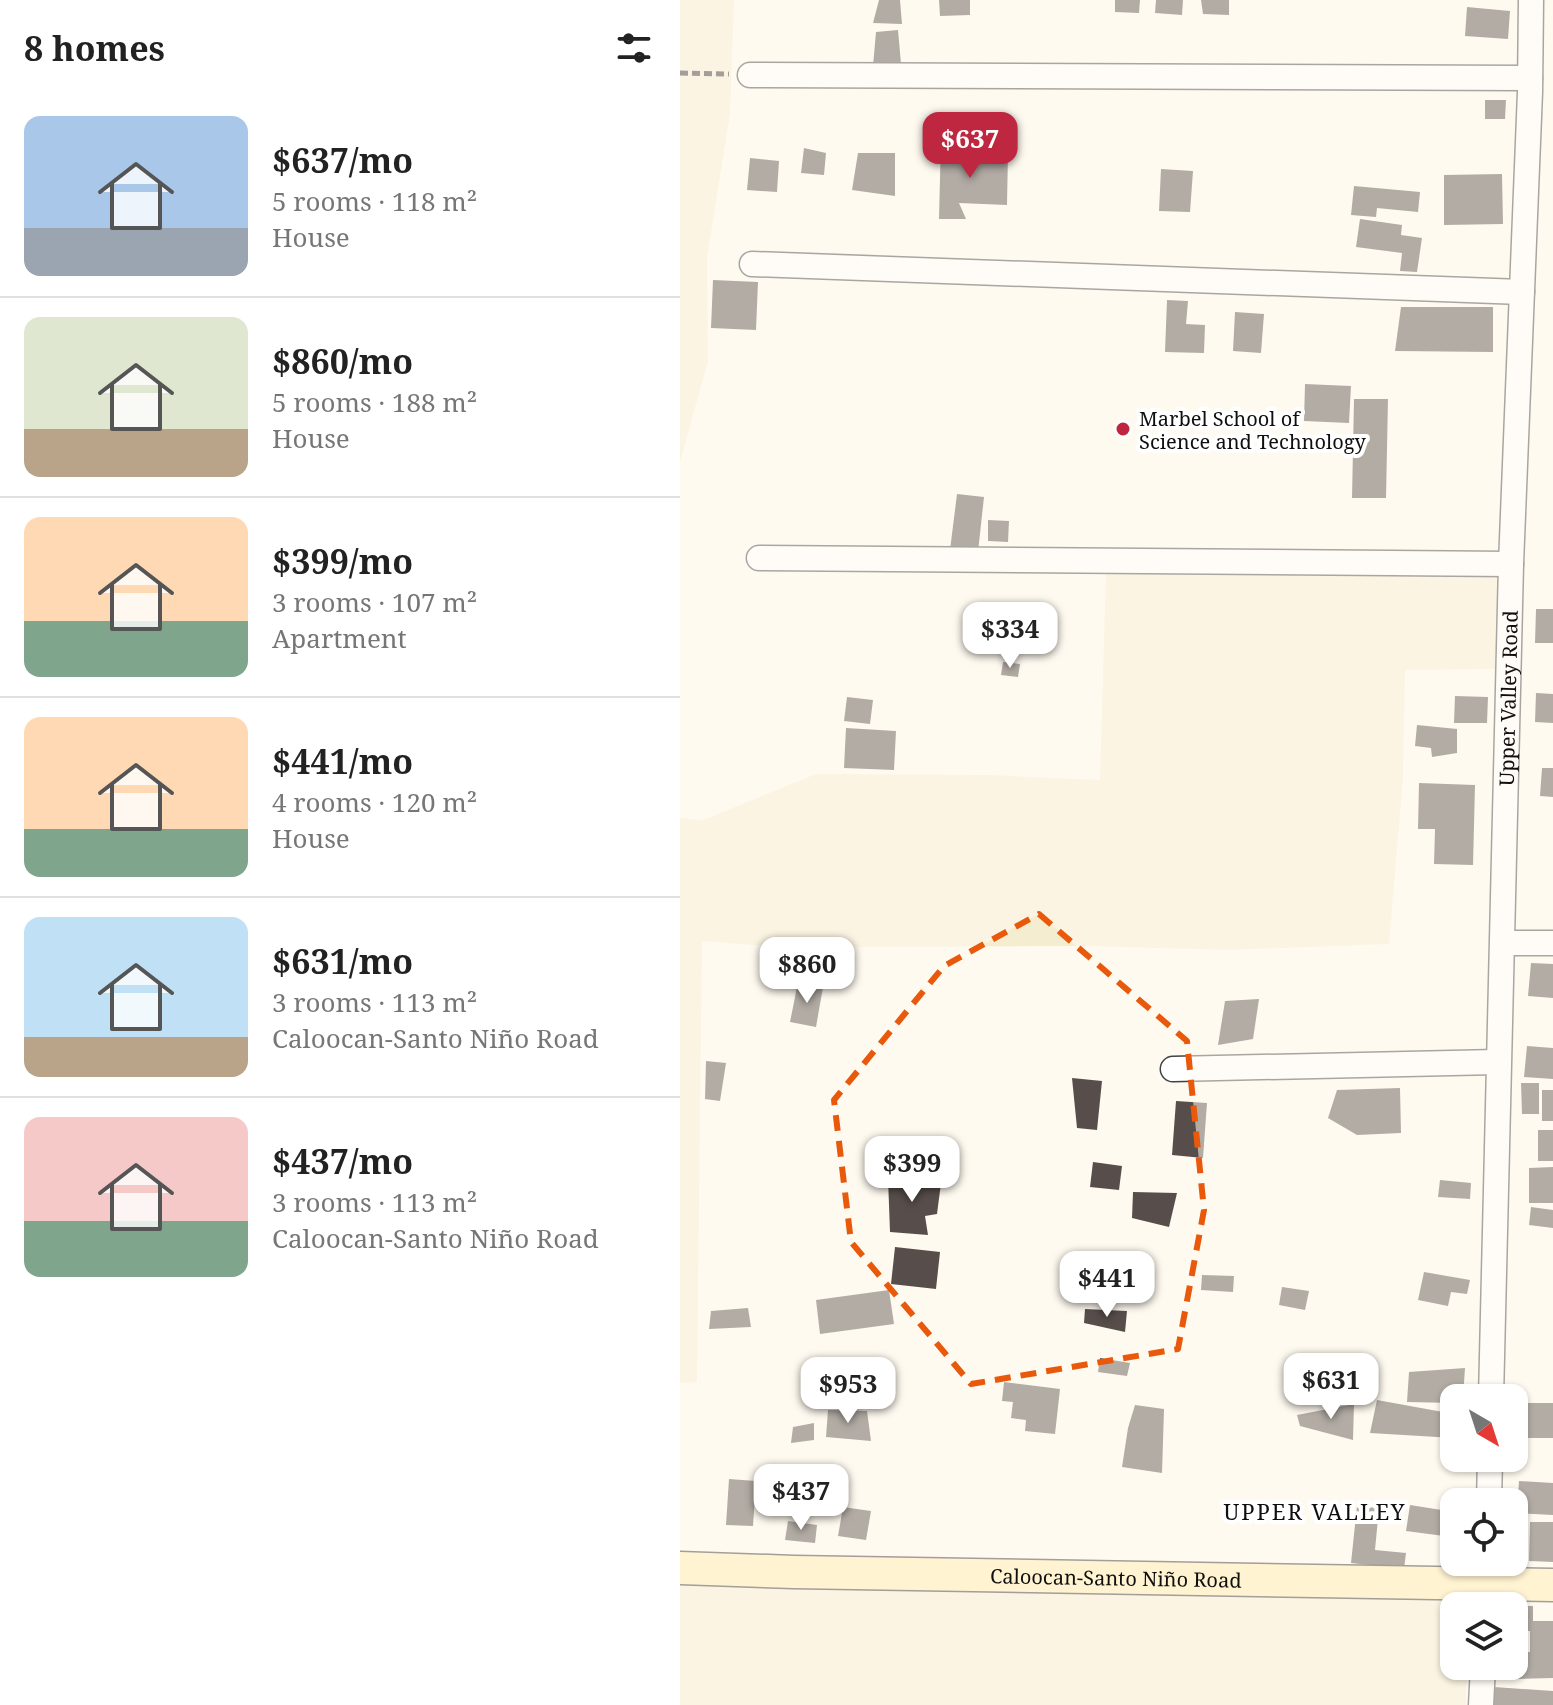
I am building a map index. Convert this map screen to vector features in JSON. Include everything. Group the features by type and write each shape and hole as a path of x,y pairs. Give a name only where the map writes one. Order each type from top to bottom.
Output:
{"street":[{"name":"Upper Valley Road","path":"1491,1384 1511,564 1522,292 1538,88 1531,0"},
{"path":"750,75 1538,88"},
{"path":"752,264 1522,292"},
{"path":"759,558 1511,564"},
{"path":"1503,943 1553,943"},
{"path":"1173,1069 1497,1062"},
{"name":"Caloocan-Santo Niño Road","path":"680,1568 1553,1585"},
{"path":"1481,1705 1482,1680"}],"path":[{"path":"680,73 750,75"}],"highlighted area":[{"path":"1039,914 1187,1041 1204,1210 1178,1349 971,1384 851,1242 834,1100 944,966"}],"shaded area":[{"path":"680,0 734,0 730,114 707,258 708,361 680,462"},
{"path":"1106,572 1498,577 1496,669 1405,670 1403,778 1389,944 1228,950 1088,946 778,947 702,941 697,1382 680,1383 680,818 703,820 816,774 990,775 1100,780"},
{"path":"680,1581 1440,1596 1440,1680 1467,1680 1466,1705 680,1705"}],"building":[{"path":"879,0 900,0 902,24 873,23"},
{"path":"939,0 970,0 970,15 940,16"},
{"path":"1115,0 1140,0 1139,13 1115,12"},
{"path":"1156,0 1183,0 1182,15 1155,13"},
{"path":"1201,0 1229,0 1229,15 1203,14"},
{"path":"1467,7 1510,11 1508,39 1465,36"},
{"path":"898,30 901,64 873,66 876,32"},
{"path":"1485,100 1506,100 1505,119 1485,119"},
{"path":"941,138 961,142 968,156 1008,153 1007,205 959,203 966,219 939,219"},
{"path":"804,148 826,153 824,175 801,173"},
{"path":"858,153 895,153 895,196 852,190"},
{"path":"750,158 779,161 777,192 747,190"},
{"path":"1161,169 1193,171 1190,212 1159,211"},
{"path":"1502,174 1503,224 1444,225 1444,175"},
{"path":"1354,186 1420,192 1418,212 1377,208 1376,217 1351,215"},
{"path":"1360,219 1402,225 1401,235 1422,238 1417,272 1400,271 1402,253 1356,247"},
{"path":"713,280 758,282 756,330 711,328"},
{"path":"1167,300 1188,301 1186,324 1205,325 1204,353 1165,352"},
{"path":"1401,307 1493,307 1493,352 1395,351"},
{"path":"1235,312 1264,314 1261,353 1233,351"},
{"path":"1305,384 1351,386 1349,423 1304,421"},
{"path":"1354,399 1388,399 1386,498 1352,498"},
{"path":"957,494 984,497 978,552 950,550"},
{"path":"988,520 1009,521 1008,542 988,541"},
{"path":"1536,609 1553,609 1553,643 1535,643"},
{"path":"1003,662 1020,664 1018,677 1001,675"},
{"path":"1536,693 1553,694 1553,723 1535,722"},
{"path":"1455,696 1488,697 1487,723 1454,723"},
{"path":"847,697 873,700 870,724 844,721"},
{"path":"1417,725 1457,729 1457,753 1432,757 1431,748 1415,746"},
{"path":"846,728 896,731 894,770 844,768"},
{"path":"1542,768 1553,768 1553,797 1540,796"},
{"path":"1419,783 1475,785 1473,865 1434,864 1435,829 1418,829"},
{"path":"1531,963 1553,964 1553,998 1528,996"},
{"path":"798,982 823,987 816,1027 790,1022"},
{"path":"1259,999 1253,1039 1218,1045 1225,1001"},
{"path":"1527,1046 1553,1048 1553,1079 1524,1077"},
{"path":"706,1061 726,1063 720,1101 705,1099"},
{"path":"1072,1078 1102,1081 1097,1130 1077,1128"},
{"path":"1521,1083 1539,1083 1539,1114 1522,1114"},
{"path":"1400,1088 1401,1133 1357,1135 1328,1118 1337,1090"},
{"path":"1542,1090 1553,1090 1553,1121 1542,1121"},
{"path":"1176,1101 1207,1103 1203,1158 1172,1155"},
{"path":"1538,1130 1553,1130 1553,1161 1538,1161"},
{"path":"1093,1162 1122,1166 1119,1190 1090,1187"},
{"path":"1553,1167 1553,1203 1529,1203 1529,1168"},
{"path":"924,1176 941,1183 937,1214 925,1216 928,1235 890,1232 888,1178"},
{"path":"1440,1180 1471,1183 1470,1199 1438,1197"},
{"path":"1133,1192 1177,1193 1169,1227 1132,1218"},
{"path":"1531,1207 1553,1210 1553,1228 1529,1225"},
{"path":"895,1247 940,1252 936,1289 891,1284"},
{"path":"1424,1272 1470,1280 1467,1294 1451,1292 1448,1306 1418,1300"},
{"path":"1202,1275 1234,1276 1233,1292 1201,1290"},
{"path":"1282,1287 1309,1291 1305,1310 1279,1305"},
{"path":"889,1290 894,1324 820,1334 816,1300"},
{"path":"748,1308 751,1327 709,1329 711,1311"},
{"path":"1085,1309 1127,1311 1125,1332 1084,1323"},
{"path":"1100,1358 1130,1363 1127,1376 1098,1372"},
{"path":"1465,1368 1464,1384 1440,1384 1440,1403 1407,1402 1409,1372"},
{"path":"1004,1382 1060,1389 1055,1434 1025,1431 1026,1420 1011,1418 1013,1402 1002,1401"},
{"path":"1377,1400 1440,1411 1440,1437 1370,1433"},
{"path":"1528,1403 1553,1403 1553,1438 1528,1438"},
{"path":"1354,1404 1353,1440 1300,1426 1297,1415"},
{"path":"1135,1405 1164,1409 1162,1473 1122,1467"},
{"path":"828,1410 867,1411 871,1441 826,1437"},
{"path":"814,1423 814,1440 791,1443 793,1427"},
{"path":"729,1479 756,1481 753,1526 726,1525"},
{"path":"1519,1481 1553,1483 1553,1515 1528,1514 1528,1488 1519,1488"},
{"path":"1410,1505 1440,1510 1440,1535 1406,1531"},
{"path":"1357,1506 1379,1508 1375,1550 1406,1553 1404,1569 1351,1563"},
{"path":"843,1507 871,1511 866,1540 838,1536"},
{"path":"788,1521 817,1525 815,1543 785,1540"},
{"path":"1530,1522 1553,1522 1553,1562 1529,1561"},
{"path":"1528,1606 1533,1606 1533,1621 1553,1621 1553,1678 1528,1679"},
{"path":"1494,1687 1553,1691 1553,1705 1492,1705"}],"place":[{"name":"Marbel School of Science and Technology","path":"1123,429"}],"district":[{"name":"UPPER VALLEY","path":"1315,1511"}]}
